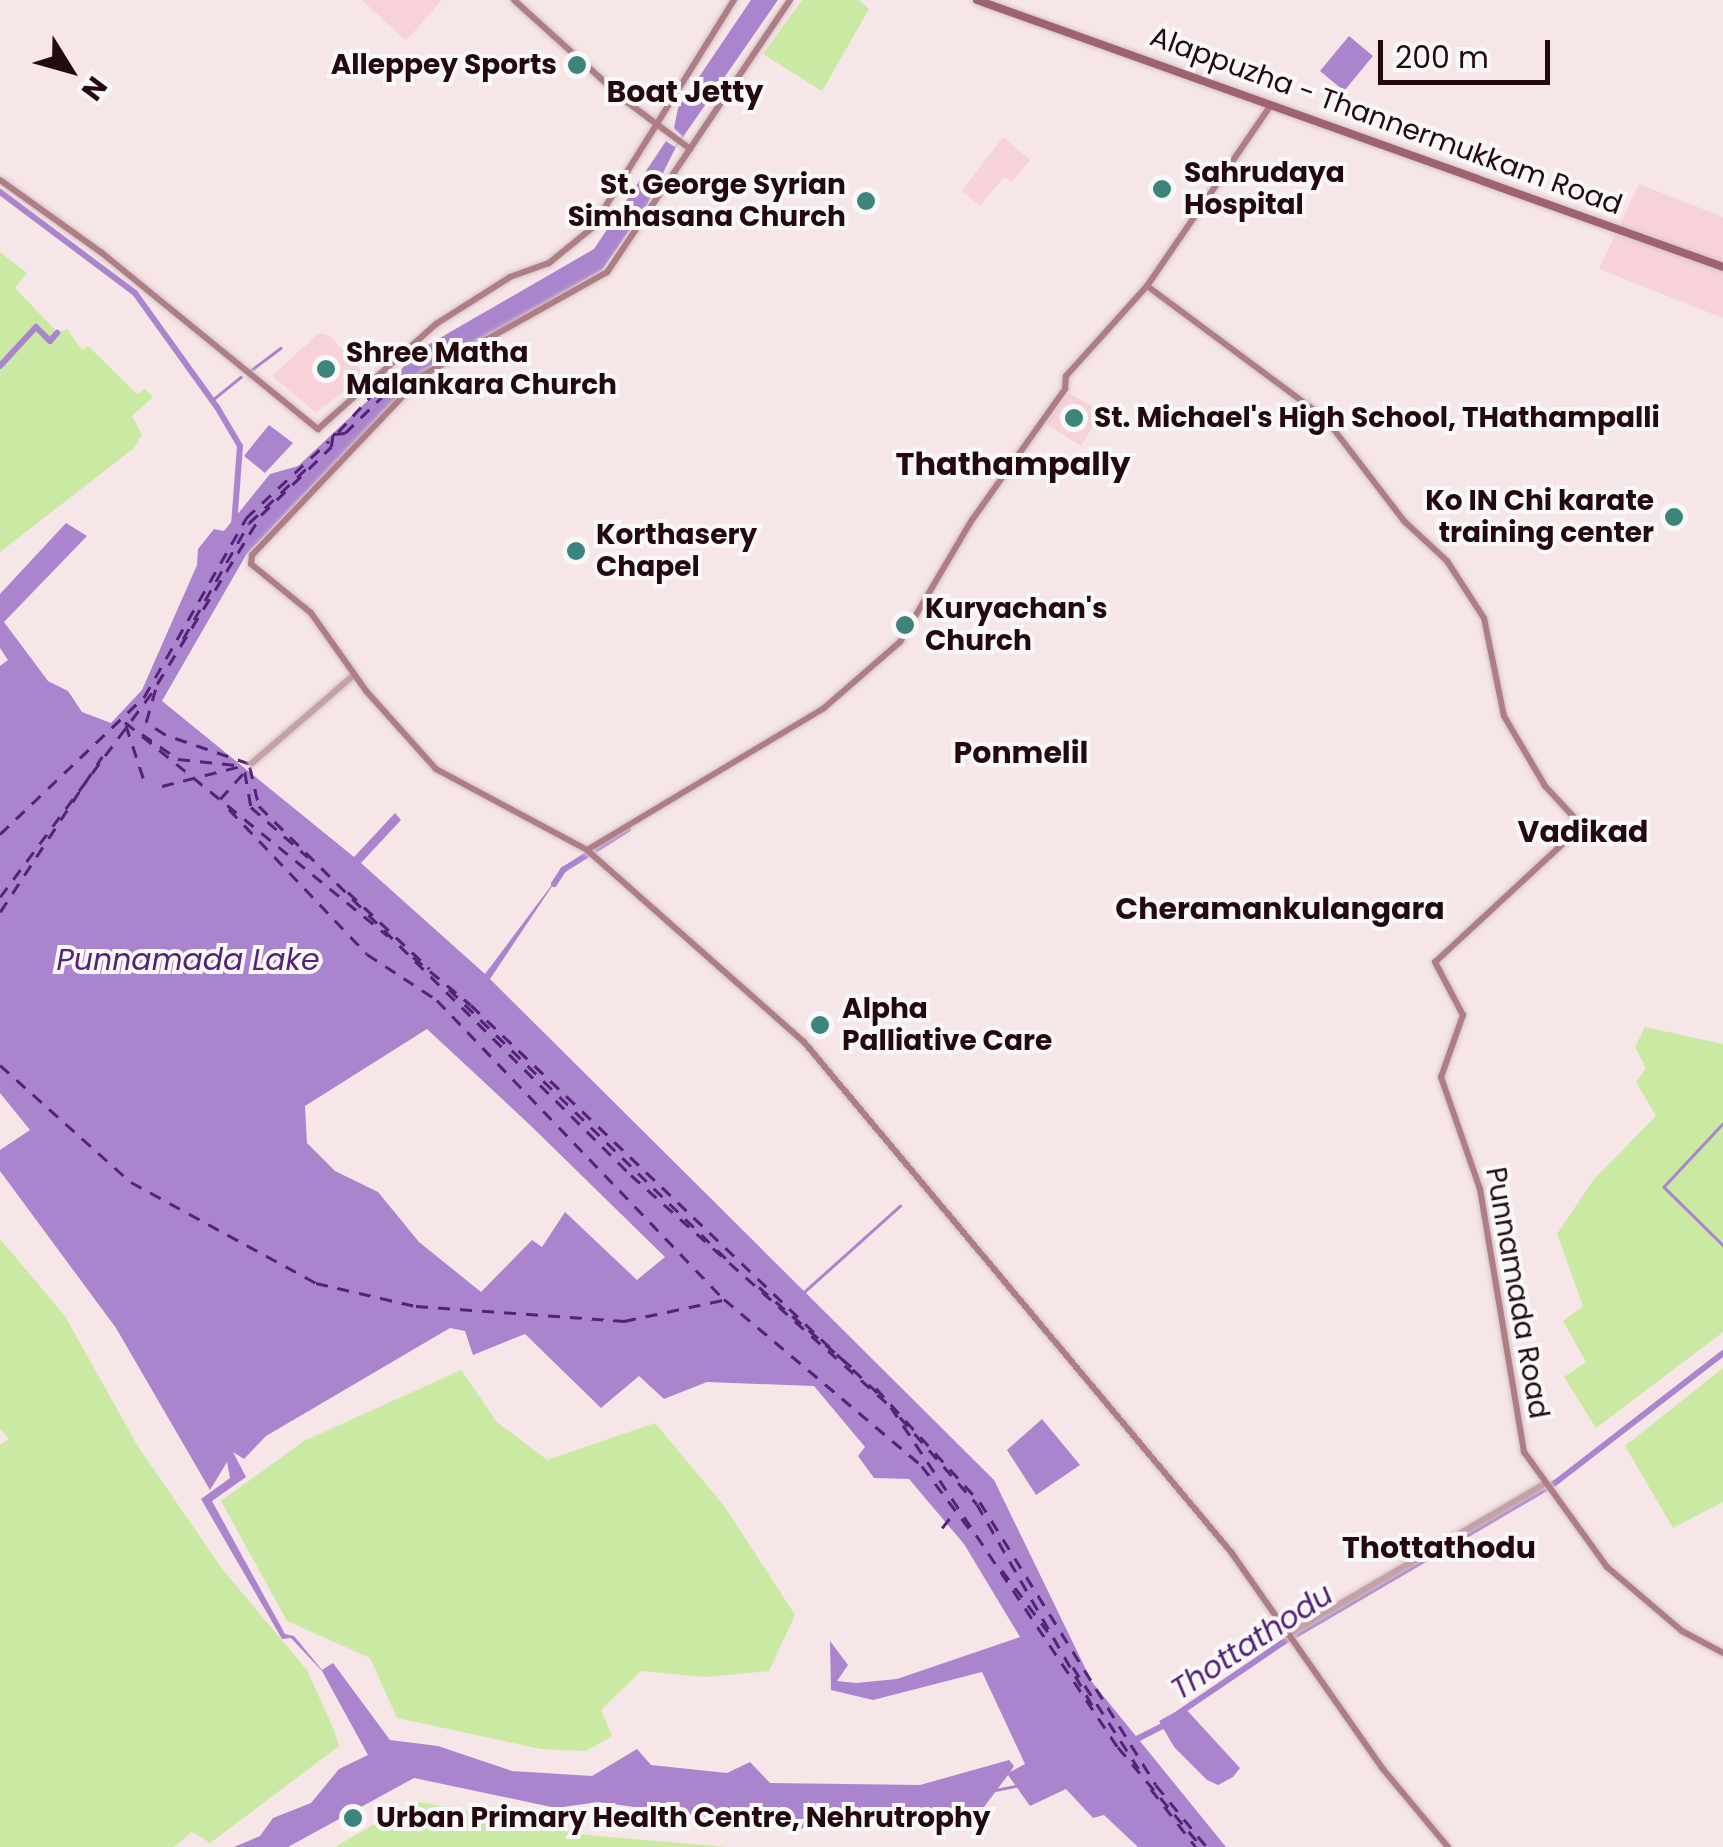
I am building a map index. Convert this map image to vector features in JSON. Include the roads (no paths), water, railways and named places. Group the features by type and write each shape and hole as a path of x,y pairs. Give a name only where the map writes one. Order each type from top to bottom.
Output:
{"main road":[{"path":"514,0 654,123 690,149"},
{"path":"0,180 102,253 312,428 323,424 436,324 510,276 549,263 592,228 734,0"},
{"path":"790,0 607,272 422,376 250,557 255,570 311,613 354,675 447,778 589,852 804,1042 999,1281 1101,1390 1170,1484 1232,1552 1402,1796 1448,1847"},
{"name":"Alappuzha - Thannermukkam Road","path":"977,0 1723,266"},
{"path":"589,852 824,708 874,668 916,618 972,520 1065,389 1066,376 1147,286 1271,104"},
{"name":"Punnamada Road","path":"1147,286 1324,418 1404,521 1447,561 1484,618 1504,716 1546,786 1582,826 1435,962 1463,1015 1440,1077 1480,1189 1520,1438 1546,1487 1607,1568 1692,1638 1723,1653"}],"street":[{"path":"252,763 354,675"},
{"path":"1289,1638 1546,1487"}],"water":[{"name":"Punnamada Lake","path":"751,0 778,0 676,147 647,205 602,270 420,374 246,555 162,701 354,857 395,813 401,820 361,863 485,974 563,870 490,979 994,1480 1092,1682 1226,1847 1138,1847 1104,1815 1093,1818 1066,1789 1030,1806 1008,1775 984,1807 796,1829 598,1802 556,1808 414,1778 288,1847 234,1847 260,1836 273,1818 311,1803 339,1769 368,1755 322,1671 291,1638 282,1639 201,1499 230,1478 227,1462 210,1490 116,1328 0,1171 0,1150 30,1130 0,1093 0,666 8,660 0,648 0,594 66,523 87,536 4,622 48,681 68,691 82,712 111,723 142,690 197,565 198,549 214,529 224,531 270,474 298,466 426,346 594,249 666,141 675,147 682,136 674,128 678,108","holes":["427,1029 530,1125 665,1257 637,1280 565,1212 542,1247 532,1240 481,1292 419,1242 378,1192 335,1171 307,1143 305,1106","450,1328 465,1331 473,1355 525,1334 601,1408 639,1376 664,1399 707,1382 814,1386 865,1447 858,1456 874,1478 909,1479 964,1544 1020,1637 897,1679 856,1683 837,1681 848,1665 830,1641 831,1690 873,1700 982,1672 1025,1764 1010,1772 1014,1766 1009,1760 920,1785 770,1783 750,1762 727,1773 651,1765 637,1749 592,1776 512,1771 438,1746 390,1740 333,1663 322,1670 294,1636 285,1634 212,1501 246,1477 233,1452 244,1459 266,1436"]},
{"path":"1349,36 1373,56 1344,91 1320,71"},
{"path":"269,425 293,443 265,473 244,456"},
{"path":"1042,1419 1080,1465 1036,1495 1007,1450"},
{"path":"1184,1707 1240,1768 1233,1777 1218,1785 1207,1780 1174,1747 1159,1721"}],"waterway":[{"path":"0,192 135,293 217,407 240,446 234,526"},
{"path":"0,366 36,327 50,341 57,333"},
{"path":"250,371 280,348"},
{"path":"211,401 241,377"},
{"path":"554,884 563,870 628,829"},
{"path":"1723,1124 1664,1187 1723,1245"},
{"path":"804,1292 900,1206"},
{"name":"Thottathodu","path":"1179,1713 1282,1643 1555,1483 1723,1353"},
{"name":"Thottathodu","path":"1133,1741 1166,1724"},
{"path":"995,1790 1016,1786"}],"place":[{"name":"Alleppey Sports","path":"577,65"},
{"name":"Sahrudaya Hospital","path":"1162,189"},
{"name":"St. George Syrian Simhasana Church","path":"866,201"},
{"name":"Shree Matha Malankara Church","path":"326,369"},
{"name":"St. Michael's High School, THathampalli","path":"1074,418"},
{"name":"Ko IN Chi karate training center","path":"1674,517"},
{"name":"Korthasery Chapel","path":"576,551"},
{"name":"Kuryachan's Church","path":"905,625"},
{"name":"Alpha Palliative Care","path":"820,1025"},
{"name":"Urban Primary Health Centre, Nehrutrophy","path":"353,1818"}],"district":[{"name":"Boat Jetty","path":"685,92"},
{"name":"Thathampally","path":"1013,464"},
{"name":"Ponmelil","path":"1021,753"},
{"name":"Vadikad","path":"1583,832"},
{"name":"Cheramankulangara","path":"1280,909"},
{"name":"Thottathodu","path":"1439,1548"}]}
